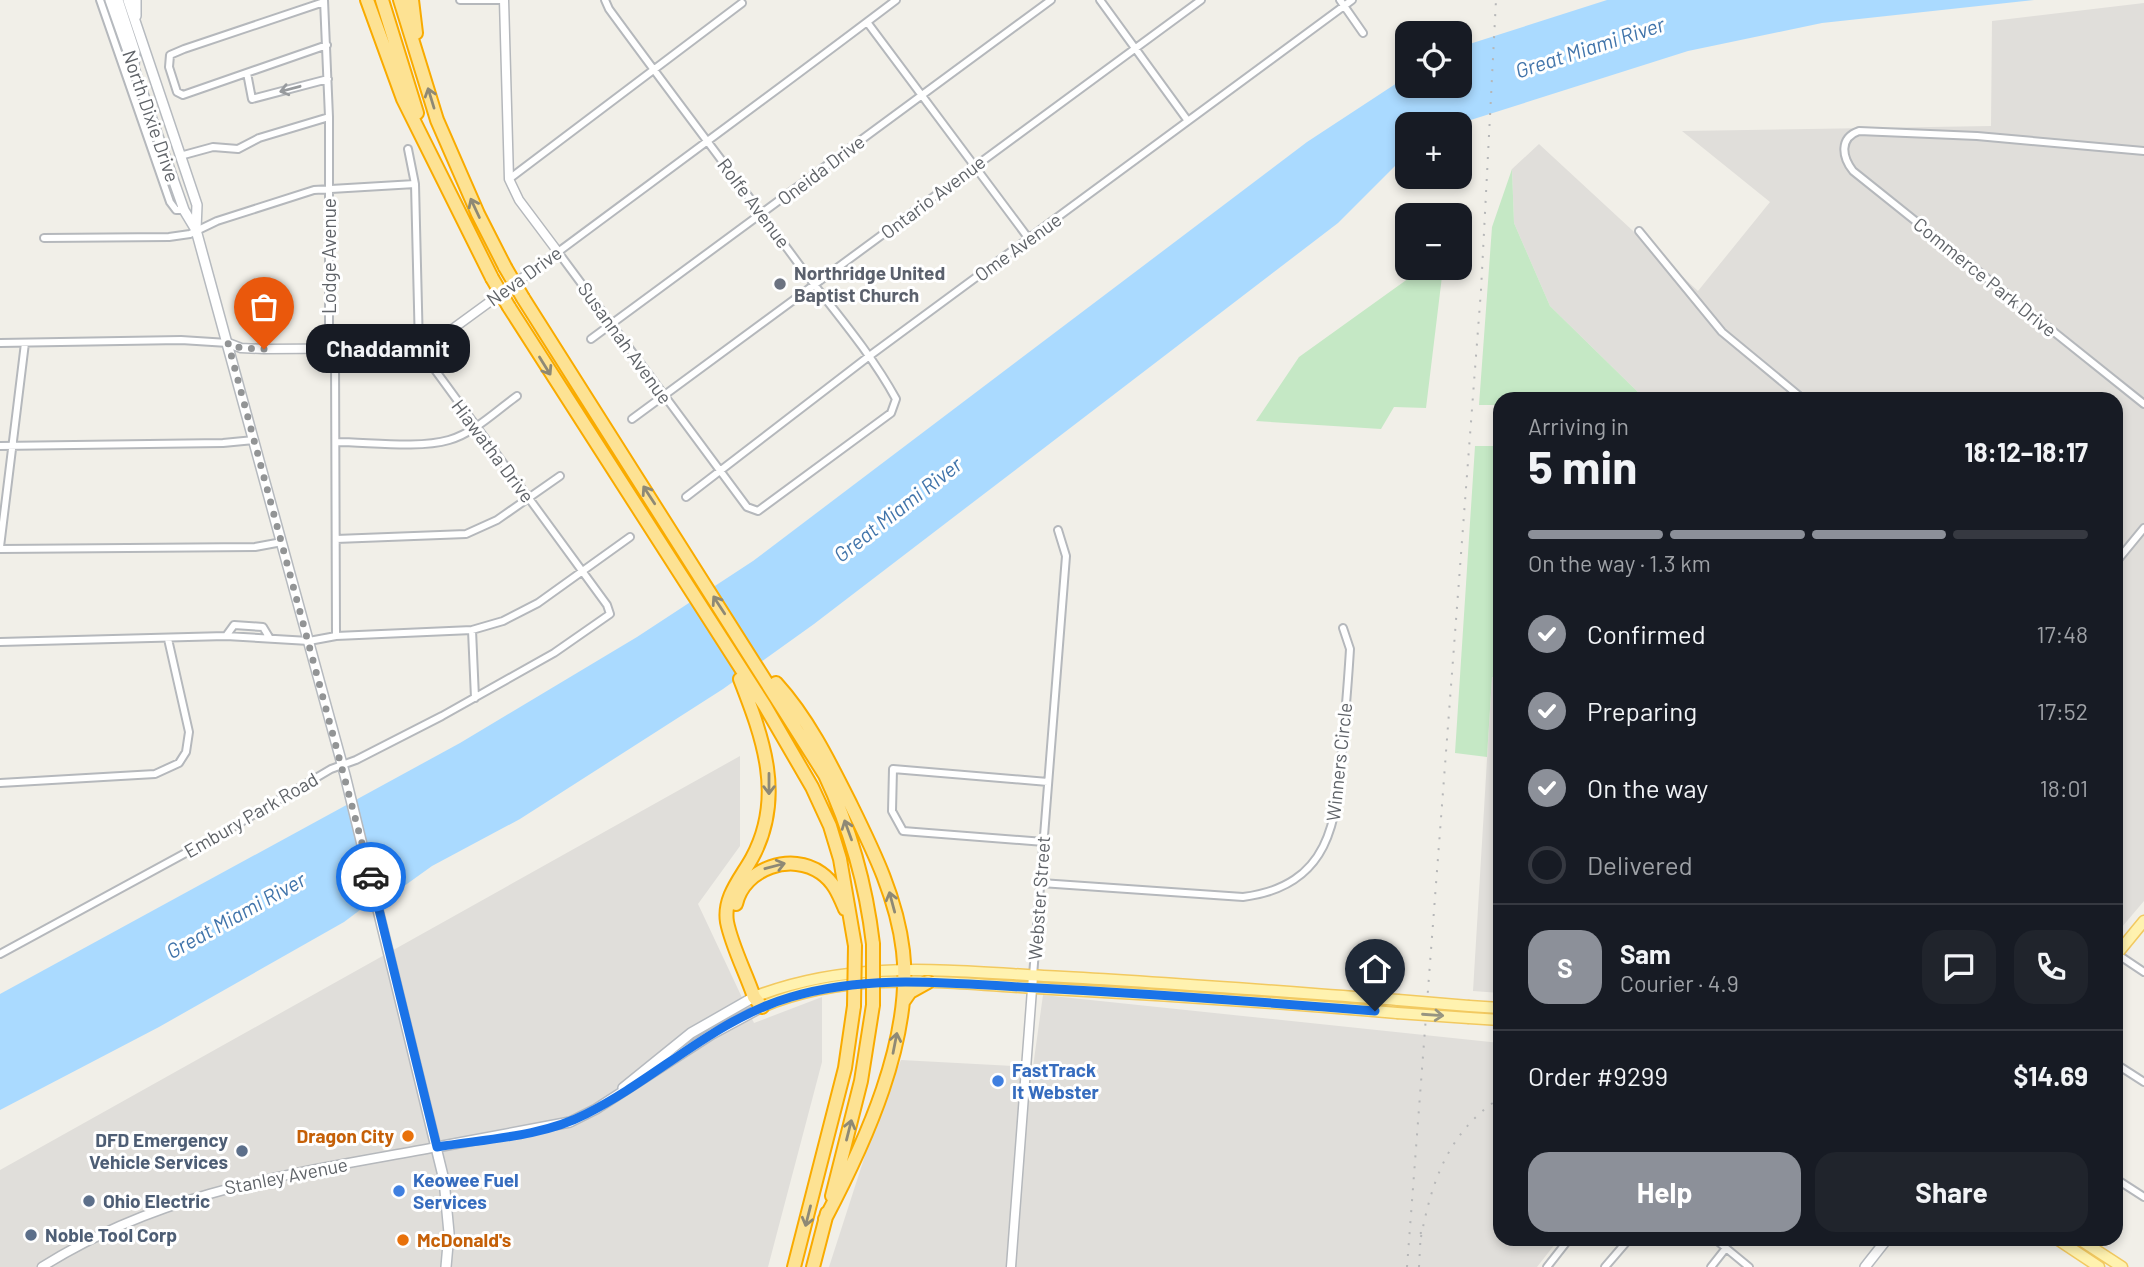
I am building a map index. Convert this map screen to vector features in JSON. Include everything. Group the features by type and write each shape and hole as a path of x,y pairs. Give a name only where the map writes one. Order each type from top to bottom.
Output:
{"highway":[{"path":"367,0 402,99 492,278 765,706 800,765 830,826 841,859 853,929 854,1006 845,1068 794,1267"},
{"path":"382,0 408,88 443,178"},
{"path":"400,0 453,158 505,267 752,657 837,776 883,871 898,926 904,976 901,1006 891,1064 843,1186 825,1219"},
{"path":"412,0 416,25 415,47"},
{"path":"730,652 756,718 768,765 768,809 752,858 736,882 728,905 727,921 759,1000"},
{"path":"781,695 825,775 847,825 863,876 873,944 873,1004 861,1081 813,1267"},
{"path":"759,1000 736,932 734,913 738,897 748,882 762,870 792,863 819,871 840,895 853,929"},
{"path":"901,1006 910,992 928,982"}],"main road":[{"name":"North Dixie Drive","path":"110,0 161,159 196,230 309,640 385,931 437,1147 449,1212 446,1267"},
{"path":"118,0 135,52 134,69"},
{"name":"North Dixie Drive","path":"128,0 197,205 196,230"},
{"path":"136,0 137,28"},
{"path":"2123,946 2144,921"},
{"name":"Stanley Avenue","path":"437,1147 560,1125 585,1115 660,1070 759,1000 834,974 1033,976 1493,1008"},
{"name":"Stanley Avenue","path":"904,976 928,982 1493,1020"},
{"path":"1865,1267 1882,1246"},
{"path":"2068,1246 2099,1267"},
{"path":"2090,1246 2122,1267"}],"street":[{"path":"100,0 161,159"},
{"path":"460,0 502,0"},
{"name":"Susannah Avenue","path":"502,0 509,179 519,200 747,508 754,511"},
{"name":"Rolfe Avenue","path":"605,0 895,397 895,408 762,510 754,511"},
{"name":"Neva Drive","path":"0,343 181,340 228,343 241,348 419,348 436,341 558,252 896,0"},
{"name":"Oneida Drive","path":"591,339 1051,0"},
{"path":"1100,0 1188,121"},
{"name":"Ontario Avenue","path":"632,419 1201,0"},
{"name":"Ome Avenue","path":"686,497 868,357 1188,121 1342,3 1352,0"},
{"path":"324,1 170,55 169,66 180,94 327,45"},
{"name":"Lodge Avenue","path":"324,1 329,117 331,349 335,354 336,636"},
{"path":"1342,3 1363,33"},
{"path":"509,179 742,4"},
{"path":"867,22 1029,239"},
{"path":"247,73 252,99 328,79"},
{"path":"180,156 213,147 238,149 259,138 329,117"},
{"name":"Commerce Park Drive","path":"2144,152 1977,136 1859,131 1846,140 1844,152 1853,171 2144,404"},
{"path":"408,149 415,184 419,348"},
{"path":"44,239 169,237 301,194 329,188 415,184"},
{"path":"1639,231 1721,332 1794,392"},
{"path":"25,343 0,548 255,547 282,542"},
{"name":"Hiawatha Drive","path":"419,348 582,570 607,605 610,614"},
{"path":"336,442 439,442 458,437 475,427 517,396"},
{"path":"0,446 223,443 254,440"},
{"path":"336,539 466,534 497,520 560,476"},
{"path":"2123,554 2144,528"},
{"name":"Webster Street","path":"1011,1267 1066,556 1058,530"},
{"path":"0,642 226,636 309,640 336,636 471,630 503,621 538,603 630,537"},
{"name":"Embury Park Road","path":"0,953 342,765 475,698 554,653 610,614"},
{"path":"226,636 234,625 246,624 263,627 269,637"},
{"name":"Winners Circle","path":"1041,883 1243,897 1266,892 1300,875 1324,848 1338,807 1350,649 1343,628"},
{"path":"471,630 475,698"},
{"path":"0,783 155,775 179,763 188,745 189,732 168,639"},
{"path":"1044,842 904,831 892,811 893,769 1048,782"},
{"path":"2123,959 2144,972"},
{"path":"2123,1068 2144,1082"},
{"name":"Stanley Avenue","path":"42,1267 122,1223 200,1194 257,1180 437,1147"},
{"path":"2123,1183 2144,1197"},
{"path":"1547,1267 1564,1246"},
{"path":"1605,1267 1623,1246"},
{"path":"1724,1246 1749,1267"},
{"path":"1711,1267 1726,1248"}],"shaded area":[{"path":"2144,3 2144,901 2123,926 2123,392 1638,392 1550,306 1514,223 1512,169 1539,144 1698,291 1770,202 1682,131 1991,126 1992,21"},
{"path":"1492,677 1493,677 1493,992 1473,991"},
{"path":"740,756 740,846 698,904 754,1023 822,997 822,1062 768,1267 0,1267 0,1170"},
{"path":"1043,995 1493,1042 1493,1246 1554,1246 1537,1267 829,1267 879,1112 901,1060 1033,1067"}],"green space":[{"path":"1512,169 1514,223 1550,306 1638,392 1493,392 1493,405 1479,405 1492,227"},
{"path":"1406,280 1442,280 1426,408 1394,407 1381,429 1256,421 1299,357"},
{"path":"1475,446 1493,446 1493,677 1487,757 1455,753"}],"water":[{"name":"Great Miami River","path":"1607,0 2034,0 1822,23 1688,51 1472,120 1472,112 1395,112 1395,166 1338,223 814,624 723,689 520,819 432,866 393,894 364,907 344,922 159,1027 0,1110 0,994 460,743 637,637 753,561 1307,142 1395,84 1395,98 1472,98 1472,43"}],"railway":[{"path":"1407,1267 1481,290 1496,0"},
{"path":"1421,1237 1437,1177 1455,1141 1482,1111 1493,1103"},
{"path":"1419,1267 1421,1229"}],"way so far":[{"path":"264,349 241,348 228,343 371,877"}],"place":[{"name":"Northridge United Baptist Church","path":"780,284"},
{"name":"Chaddamnit","path":"264,349"},
{"name":"FastTrack It Webster","path":"998,1081"},
{"name":"Dragon City","path":"408,1136"},
{"name":"DFD Emergency Vehicle Services","path":"242,1151"},
{"name":"Keowee Fuel Services","path":"399,1191"},
{"name":"Ohio Electric","path":"89,1201"},
{"name":"Noble Tool Corp","path":"31,1235"},
{"name":"McDonald's","path":"403,1240"}],"route":[{"path":"371,877 437,1147 570,1122 596,1109 712,1034 753,1011 792,996 860,982 911,981 1195,997 1375,1011"}]}
